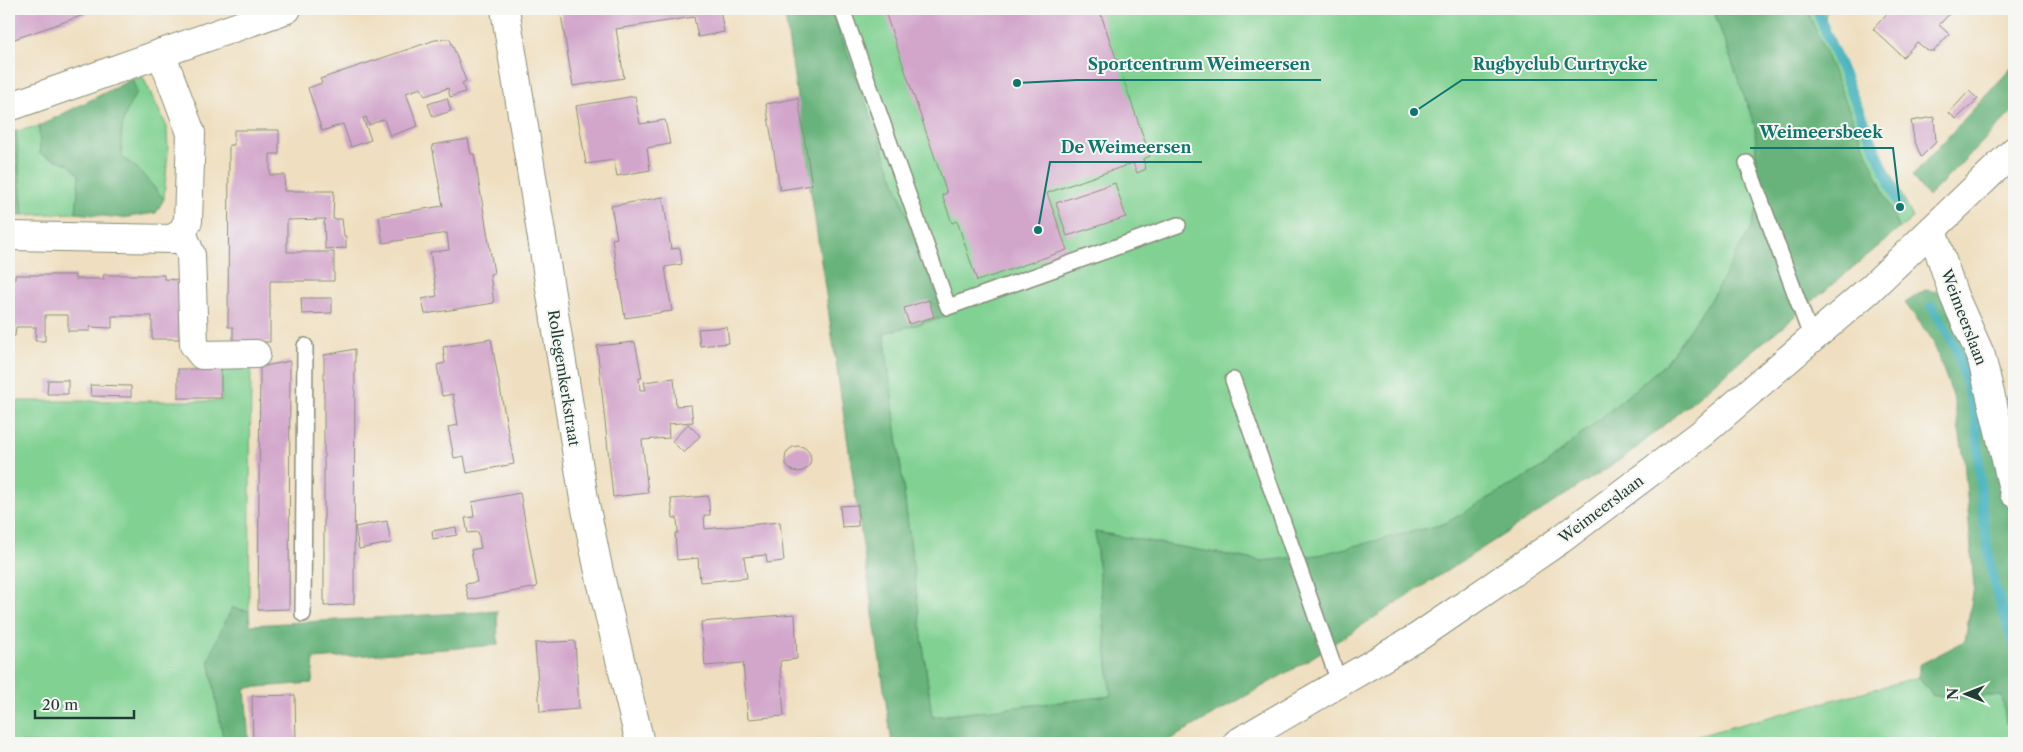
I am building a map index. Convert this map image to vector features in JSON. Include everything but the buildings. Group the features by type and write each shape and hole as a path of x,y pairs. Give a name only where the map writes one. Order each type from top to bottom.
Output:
{"street":[{"path":"9,107 287,9"},
{"name":"Rollegemkerkstraat","path":"505,9 584,499 598,572 640,743"},
{"path":"9,236 173,239 182,232 188,221 191,134 161,53"},
{"name":"Weimeerslaan","path":"1237,743 1418,637 1560,540 1701,434 1870,289 2014,151"},
{"name":"Weimeerslaan","path":"1932,230 1954,296 1981,356 2014,493"},
{"path":"182,232 191,254 194,345 202,355 256,354"}],"lane":[{"path":"842,9 948,306 1178,225"},
{"path":"1747,163 1812,339"},
{"path":"303,614 306,346"},
{"path":"1233,380 1339,682"}],"green space":[{"path":"784,9 831,9 945,317 884,333 932,717 1111,696 1095,532 1262,561 1318,555 1444,524 1543,467 1665,364 1713,296 1751,228 1758,205 1755,126 1713,9 1807,9 1899,229 1629,454 1305,662 1164,743 892,743"},
{"path":"831,9 1713,9 1755,126 1758,205 1751,228 1713,296 1665,364 1543,467 1444,524 1318,555 1262,561 1095,532 1111,696 932,717 884,333 945,317"},
{"path":"1806,9 1826,9 1825,24 1874,138 1913,218 1899,229"},
{"path":"2014,65 2014,110 1928,197 1912,176"},
{"path":"143,77 167,127 168,152 164,199 138,169 122,157 121,138 123,123 136,92 132,79"},
{"path":"132,79 137,92 128,108 123,123 121,138 122,157 138,169 164,199 156,213 121,218 76,213 79,175 69,164 40,154 39,126"},
{"path":"39,126 40,154 69,164 79,175 76,213 23,215 16,131"},
{"path":"16,131 23,215 9,215 9,133"},
{"path":"1925,290 1943,293 1980,386 2014,516 2014,566 2011,569 2009,585 2014,622 2014,721 2006,723 2002,695 1952,699 1932,695 1919,677 1919,665 1965,641 1974,587 1964,459 1953,396 1932,339 1905,303"},
{"path":"251,368 249,611 232,608 209,660 224,743 9,743 9,401 221,401 221,370"},
{"path":"232,608 249,611 250,625 497,611 498,645 314,659 312,683 245,688 249,743 224,743 209,660"},
{"path":"1919,677 1932,695 1952,699 2002,695 2006,722 2014,721 2014,743 1671,743"}],"waterway":[{"path":"1816,9 1900,207"},
{"path":"1932,306 1957,350 1976,418 1983,519 1994,584 2014,645"}],"place":[{"name":"Sportcentrum Weimeersen","path":"1017,83"},
{"name":"Rugbyclub Curtrycke","path":"1414,112"},
{"name":"Weimeersbeek","path":"1900,207"},
{"name":"De Weimeersen","path":"1038,230"}]}
